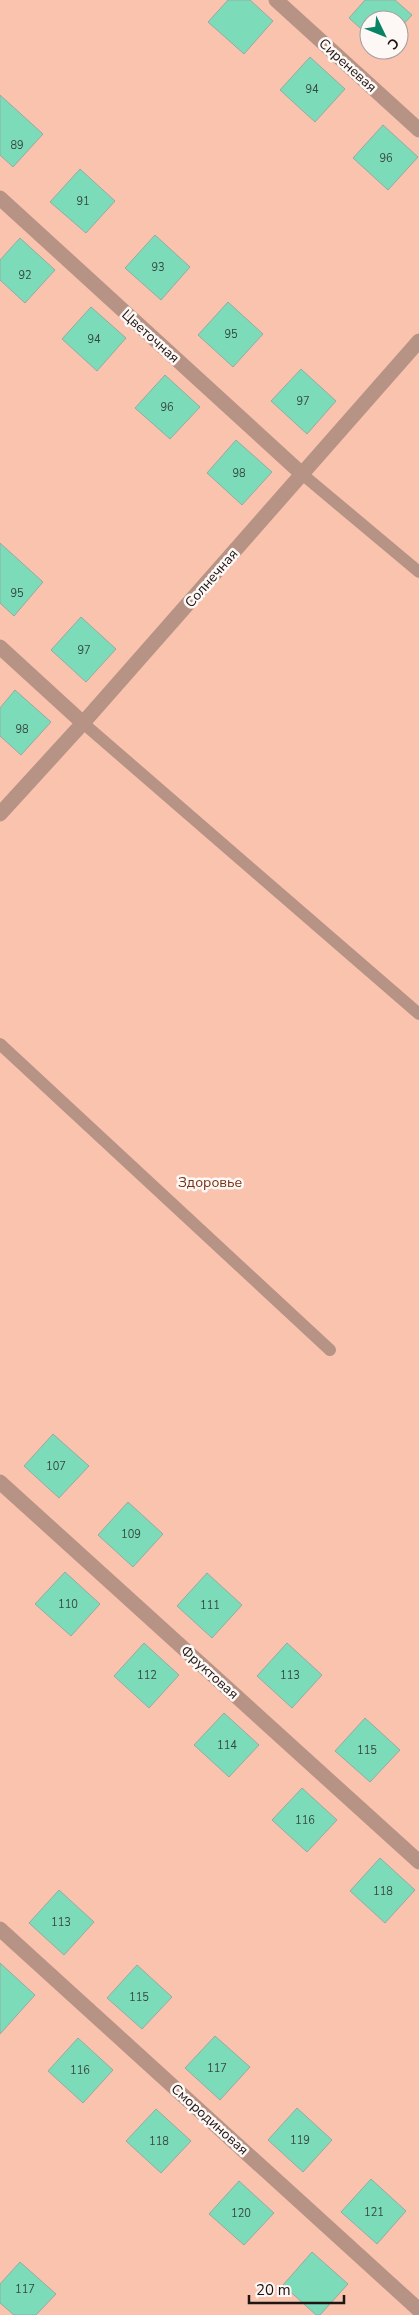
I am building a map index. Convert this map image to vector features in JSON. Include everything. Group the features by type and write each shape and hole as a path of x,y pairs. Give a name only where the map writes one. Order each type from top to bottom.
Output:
{"street":[{"name":"Сиреневая","path":"276,0 419,130"},
{"name":"Цветочная","path":"0,198 302,474"},
{"name":"Солнечная","path":"0,814 83,723 419,341"},
{"path":"0,647 83,723"},
{"name":"Фруктовая","path":"0,1482 419,1862"},
{"name":"Смородиновая","path":"0,1929 419,2310"}],"lane":[{"path":"302,474 419,572"},
{"path":"83,723 419,1014"},
{"path":"0,1044 330,1350"}],"green space":[{"name":"Здоровье","path":"0,0 419,0 419,2315 0,2315"}],"building":[{"path":"228,0 250,0 273,21 244,54 208,22"},
{"path":"365,0 395,0 406,10 359,10 359,27 349,18"},
{"path":"310,57 345,89 315,122 280,90"},
{"path":"0,95 43,134 13,167 0,155"},
{"path":"383,125 418,157 388,190 353,158"},
{"path":"80,169 115,201 86,233 50,202"},
{"path":"155,235 190,267 161,300 125,268"},
{"path":"20,238 55,270 25,303 0,280 0,260"},
{"path":"228,302 263,334 233,367 198,335"},
{"path":"91,307 126,338 97,371 62,339"},
{"path":"301,369 336,401 307,434 271,401"},
{"path":"165,375 200,407 170,439 135,408"},
{"path":"236,440 272,472 242,505 207,473"},
{"path":"0,543 43,582 14,616 0,603"},
{"path":"81,617 116,649 86,682 51,650"},
{"path":"15,690 51,722 21,755 0,736 0,708"},
{"path":"53,1434 89,1466 59,1498 24,1466"},
{"path":"128,1502 163,1534 133,1567 98,1535"},
{"path":"65,1572 100,1604 71,1636 35,1604"},
{"path":"207,1573 242,1605 212,1638 177,1606"},
{"path":"144,1643 179,1675 149,1708 114,1676"},
{"path":"287,1643 322,1675 292,1708 257,1676"},
{"path":"224,1713 259,1745 229,1777 194,1745"},
{"path":"365,1718 400,1750 370,1782 335,1751"},
{"path":"302,1788 337,1820 307,1852 272,1820"},
{"path":"380,1858 415,1890 385,1923 350,1891"},
{"path":"59,1890 94,1922 64,1955 29,1923"},
{"path":"0,1963 35,1995 0,2034"},
{"path":"137,1965 172,1997 142,2029 107,1998"},
{"path":"215,2036 250,2067 220,2100 185,2068"},
{"path":"78,2038 113,2070 83,2103 48,2071"},
{"path":"297,2108 332,2140 303,2172 268,2140"},
{"path":"156,2109 191,2141 161,2173 126,2141"},
{"path":"371,2179 406,2211 377,2244 341,2212"},
{"path":"239,2181 274,2213 244,2245 209,2214"},
{"path":"312,2252 348,2284 320,2315 316,2315 283,2285"},
{"path":"20,2262 56,2294 36,2315 14,2315 0,2303 0,2284"}]}
